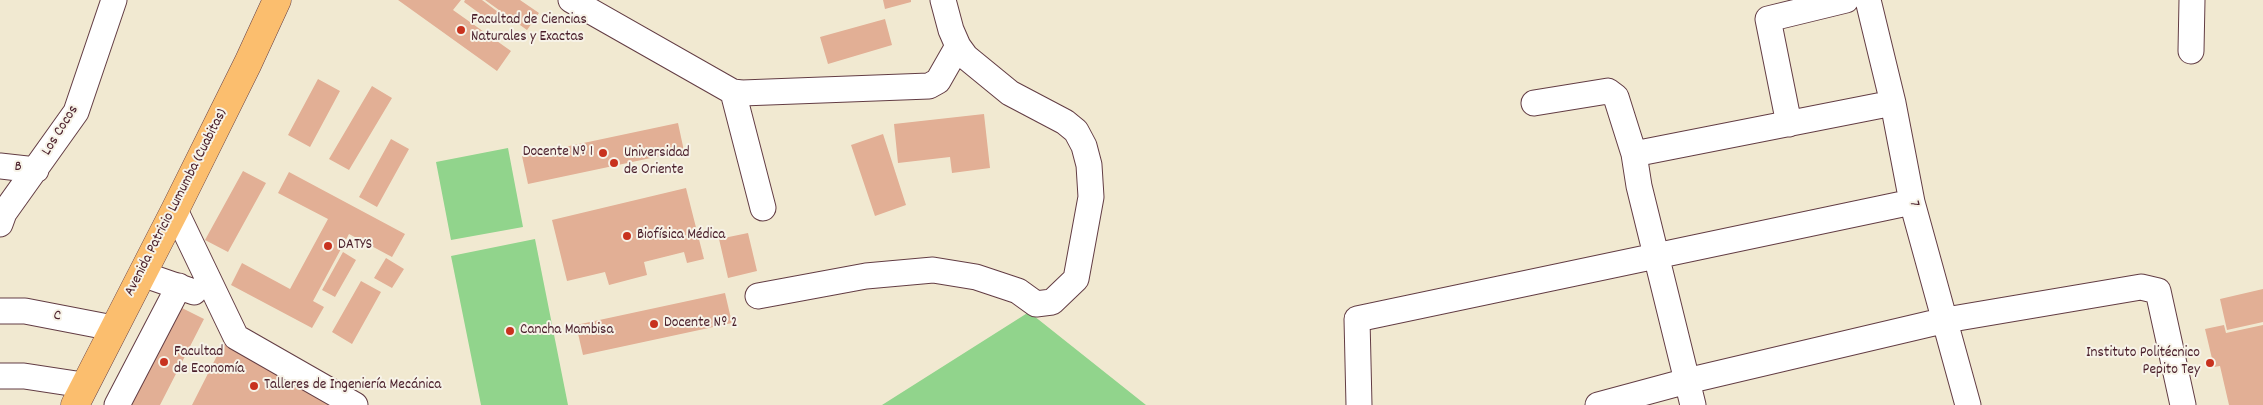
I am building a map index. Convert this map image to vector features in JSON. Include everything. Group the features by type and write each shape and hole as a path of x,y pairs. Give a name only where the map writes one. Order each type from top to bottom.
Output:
{"main road":[{"name":"Avenida Patricio Lumumba (Cuabitas)","path":"79,395 112,328 175,210 277,0"}],"street":[{"name":"Los Cocos","path":"0,224 4,213 76,112 114,0"},
{"path":"571,0 733,92 742,94 929,86 938,81 958,46"},
{"path":"758,296 866,276 933,270 976,277 1018,291 1036,304 1052,302 1076,279 1091,197 1089,165 1080,138 1076,131 1065,122 1010,93 966,57 958,46 951,30 943,0"},
{"path":"1789,124 1768,19 1846,0"},
{"name":"7","path":"1868,0 1893,103 1912,202 1968,405"},
{"path":"2191,51 2192,0"},
{"path":"1534,103 1608,91 1616,97 1634,154 1693,405"},
{"path":"733,92 763,208"},
{"path":"1634,154 1893,103"},
{"name":"B","path":"0,166 36,170"},
{"path":"1359,405 1356,319 1912,202"},
{"path":"175,210 216,299 236,337 355,405"},
{"path":"142,274 216,299"},
{"path":"117,405 178,286"},
{"path":"1598,405 1687,381 1946,320 2141,287 2158,291 2183,405"},
{"name":"C","path":"0,311 25,310 112,328"},
{"path":"0,376 24,376 79,395"}],"green space":[{"path":"508,148 523,227 451,240 436,162"},
{"name":"Cancha Mambisa","path":"535,239 568,405 481,405 451,256"},
{"path":"1029,312 1146,405 882,405"}],"building":[{"name":"Facultad de Ciencias Naturales y Exactas","path":"398,0 461,0 453,10 511,51 497,71"},
{"path":"465,0 482,0 498,12 490,21 464,2"},
{"name":"Facultad de Ciencias Naturales y Exactas","path":"485,0 520,0 539,13 527,30"},
{"path":"883,0 911,0 911,2 885,9"},
{"path":"885,19 892,45 828,64 820,37"},
{"path":"318,79 340,91 310,147 288,135"},
{"path":"372,86 392,98 349,170 329,159"},
{"path":"984,114 990,168 952,173 950,157 898,163 894,124"},
{"name":"Docente Nº 1","path":"678,123 684,151 528,184 522,156"},
{"path":"883,134 906,205 875,216 851,145"},
{"path":"391,139 409,149 377,207 359,197"},
{"path":"243,171 266,183 228,252 205,240"},
{"name":"DATYS","path":"289,172 405,234 392,257 349,234 313,301 324,307 312,328 231,285 242,263 290,289 328,219 278,193"},
{"name":"Biofísica Médica","path":"686,188 704,259 687,263 684,252 644,262 647,275 609,285 605,272 567,281 552,220"},
{"path":"748,233 757,271 728,278 719,239"},
{"path":"343,252 356,260 335,297 322,290"},
{"path":"386,258 404,269 392,288 374,278"},
{"path":"361,281 381,292 352,344 332,332"},
{"path":"2263,289 2263,322 2227,330 2220,299"},
{"name":"Docente Nº 2","path":"725,293 732,323 583,355 576,325"},
{"name":"Facultad de Economía","path":"176,305 204,319 160,405 125,405"},
{"path":"2224,325 2226,333 2263,325 2263,405 2229,405 2220,366 2214,367 2205,329"},
{"name":"Talleres de Ingeniería Mecánica","path":"224,342 340,405 192,405"}],"place":[{"name":"Facultad de Ciencias Naturales y Exactas","path":"461,30"},
{"name":"Docente Nº 1","path":"603,153"},
{"name":"Universidad de Oriente","path":"614,163"},
{"name":"Biofísica Médica","path":"627,236"},
{"name":"DATYS","path":"328,246"},
{"name":"Docente Nº 2","path":"654,324"},
{"name":"Cancha Mambisa","path":"510,331"},
{"name":"Facultad de Economía","path":"164,362"},
{"name":"Instituto Politécnico Pepito Tey","path":"2210,363"},
{"name":"Talleres de Ingeniería Mecánica","path":"254,386"}]}
